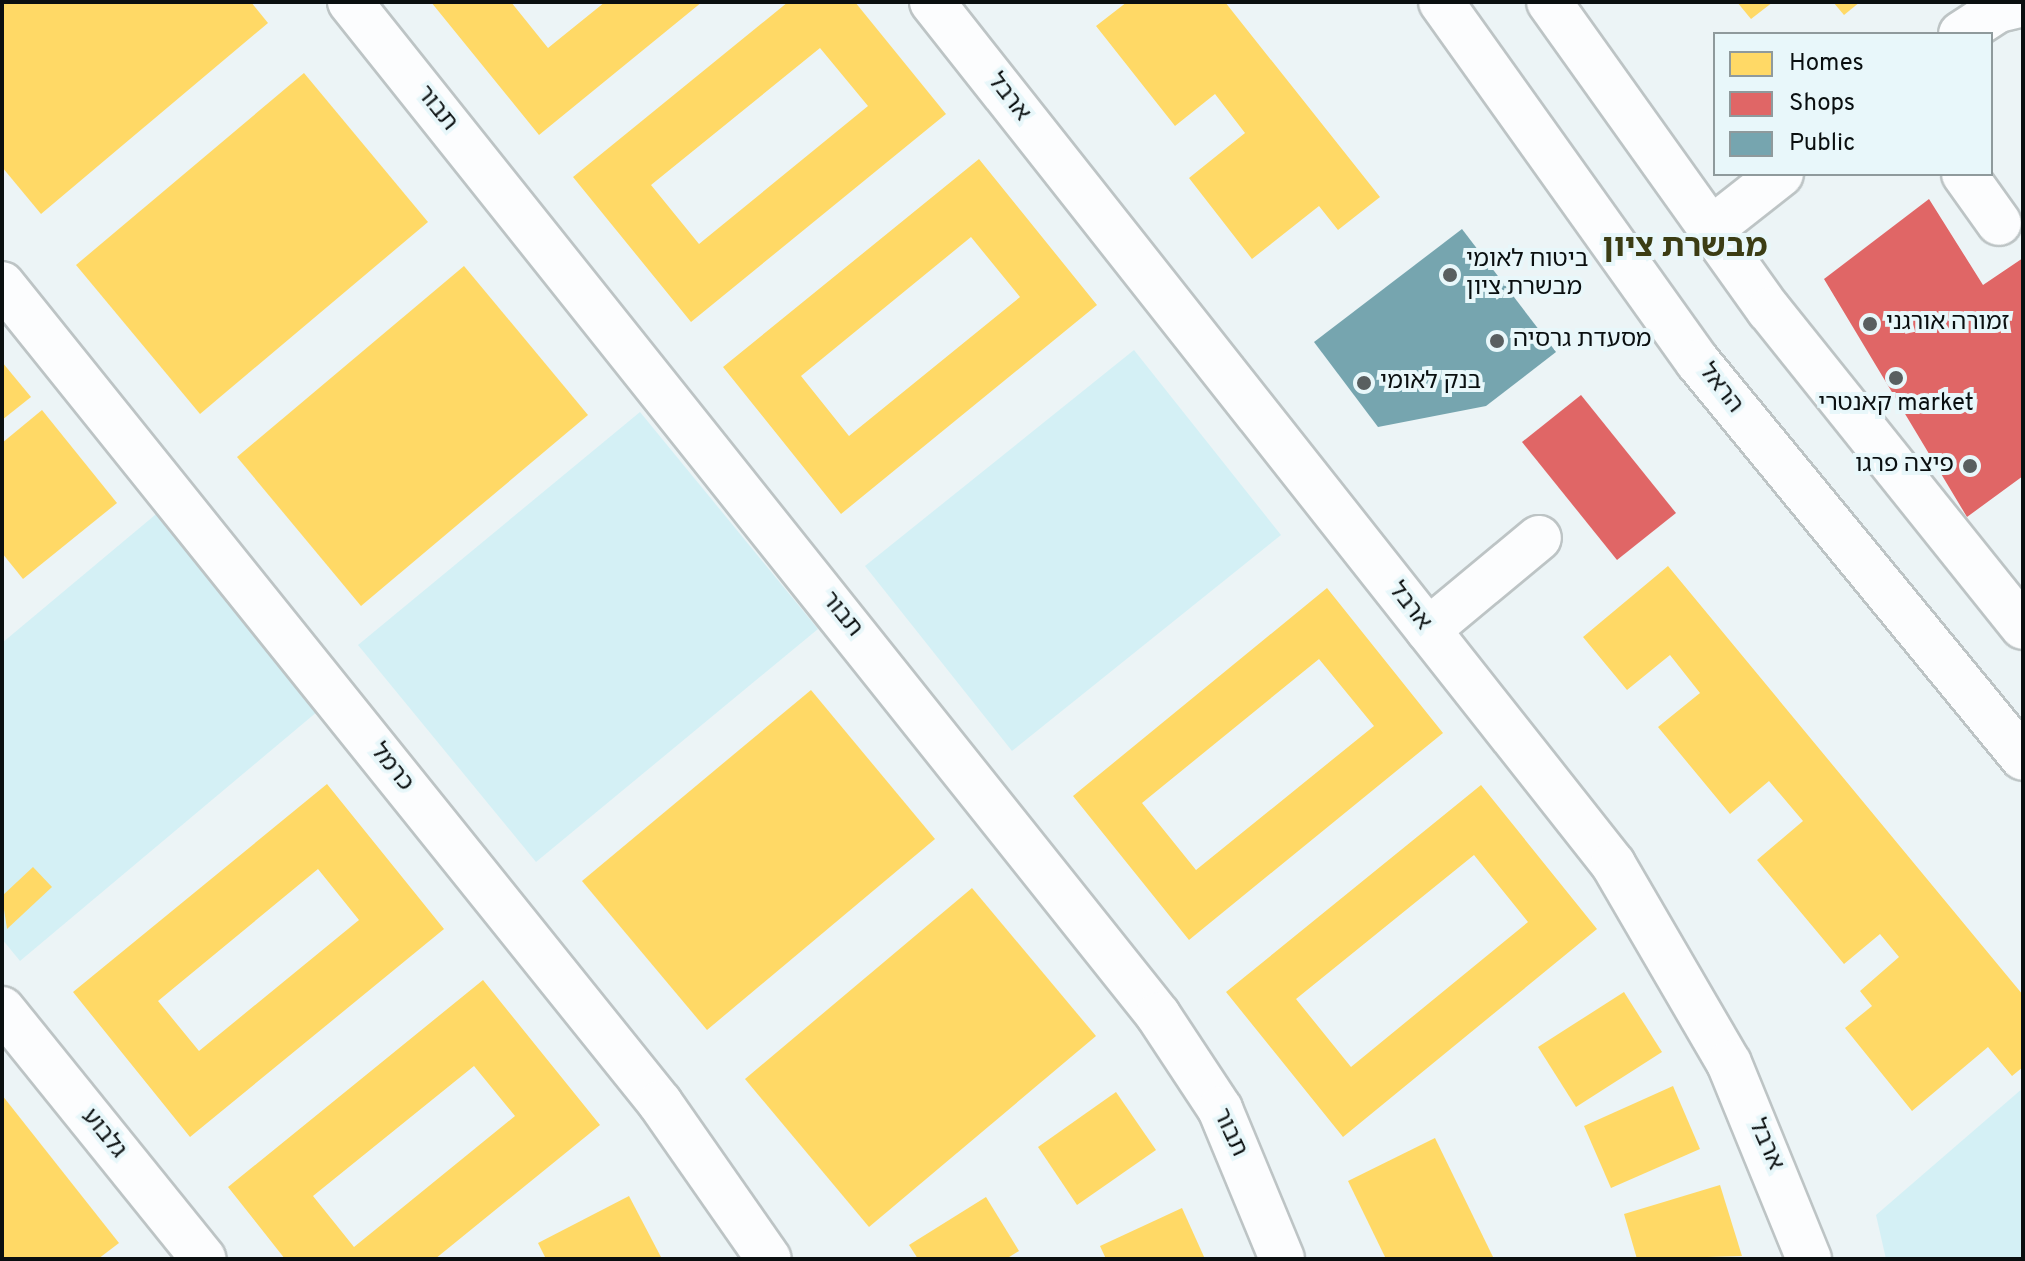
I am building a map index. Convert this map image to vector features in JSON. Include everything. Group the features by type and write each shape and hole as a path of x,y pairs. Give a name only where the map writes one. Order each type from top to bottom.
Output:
{"street":[{"name":"תבור","path":"350,2 1158,1015 1220,1109 1282,1259"},
{"name":"ארבל","path":"932,2 1613,864 1669,952 1729,1063 1809,1259"},
{"name":"הראל","path":"1441,2 1698,362 2023,758"},
{"path":"1549,2 1711,229 2023,627"},
{"path":"1964,32 1998,10 2023,4"},
{"path":"1711,229 1778,176"},
{"path":"1965,176 1999,223"},
{"name":"כרמל","path":"2,284 660,1103 769,1259"},
{"path":"1428,630 1539,538"},
{"name":"גלבוע","path":"2,1009 204,1259"}],"shaded area":[{"path":"1134,350 1281,535 1012,751 865,566"},
{"path":"640,412 818,629 536,862 358,645"},
{"path":"161,510 324,706 20,961 2,939 2,643"},
{"path":"2023,1088 2023,1259 1886,1259 1876,1215"}],"building: Homes":[{"path":"2,2 251,2 268,23 41,214 2,167"},
{"path":"431,2 511,2 548,48 605,2 702,2 539,135"},
{"path":"788,2 855,2 946,114 691,322 573,177","holes":["820,48 868,106 699,244 651,185"]},
{"path":"1127,2 1225,2 1380,197 1338,230 1319,206 1252,259 1189,178 1245,133 1215,94 1175,126 1096,26"},
{"path":"1737,2 1773,2 1751,19"},
{"path":"1833,2 1860,2 1844,15"},
{"path":"304,73 428,222 200,414 76,265"},
{"path":"979,159 1097,305 841,514 723,367","holes":["971,237 1020,297 849,436 801,376"]},
{"path":"464,266 588,415 361,606 237,457"},
{"path":"2,362 31,397 2,420"},
{"path":"42,410 117,503 23,579 2,553 2,443"},
{"path":"1668,566 2023,995 2023,1067 2012,1076 1988,1047 1912,1111 1845,1028 1872,1006 1860,991 1899,957 1880,934 1844,964 1757,860 1803,821 1769,781 1730,814 1658,727 1700,693 1670,655 1627,690 1583,637"},
{"path":"1327,588 1443,733 1189,940 1073,796","holes":["1319,659 1374,726 1196,870 1142,803"]},
{"path":"811,690 935,839 707,1030 582,881"},
{"path":"327,784 444,929 190,1137 73,992","holes":["318,869 359,920 199,1051 158,1001"]},
{"path":"1481,785 1597,929 1343,1137 1226,992","holes":["1474,855 1528,922 1351,1067 1296,999"]},
{"path":"33,867 52,887 7,929 2,896"},
{"path":"972,888 1096,1036 869,1227 745,1079"},
{"path":"483,980 600,1125 435,1259 285,1259 228,1187","holes":["474,1066 515,1116 354,1247 313,1196"]},
{"path":"1624,992 1662,1052 1576,1107 1538,1047"},
{"path":"1673,1086 1700,1149 1611,1188 1584,1126"},
{"path":"1116,1092 1156,1150 1077,1205 1038,1147"},
{"path":"2,1095 119,1243 98,1259 2,1259"},
{"path":"1435,1138 1494,1259 1386,1259 1348,1181"},
{"path":"1720,1185 1742,1256 1637,1259 1624,1214"},
{"path":"629,1196 662,1259 546,1259 538,1243"},
{"path":"986,1197 1019,1251 1006,1259 918,1259 909,1245"},
{"path":"1182,1208 1205,1259 1106,1259 1100,1246"}],"building: Shops":[{"path":"1929,199 1983,285 2023,258 2023,476 1967,517 1824,279"},
{"path":"1581,395 1676,513 1617,560 1522,442"}],"building: Public":[{"path":"1462,229 1556,352 1486,406 1378,427 1314,342"}],"place":[{"name":"ביטוח לאומי מבשרת ציון","path":"1450,275"},
{"name":"זמורה אורגני","path":"1870,324"},
{"name":"מסעדת גרסיה","path":"1497,341"},
{"name":"קאנטרי market","path":"1896,378"},
{"name":"בנק לאומי","path":"1364,383"},
{"name":"פיצה פרגו","path":"1970,466"}],"district":[{"name":"מבשרת ציון","path":"1685,248"}]}
